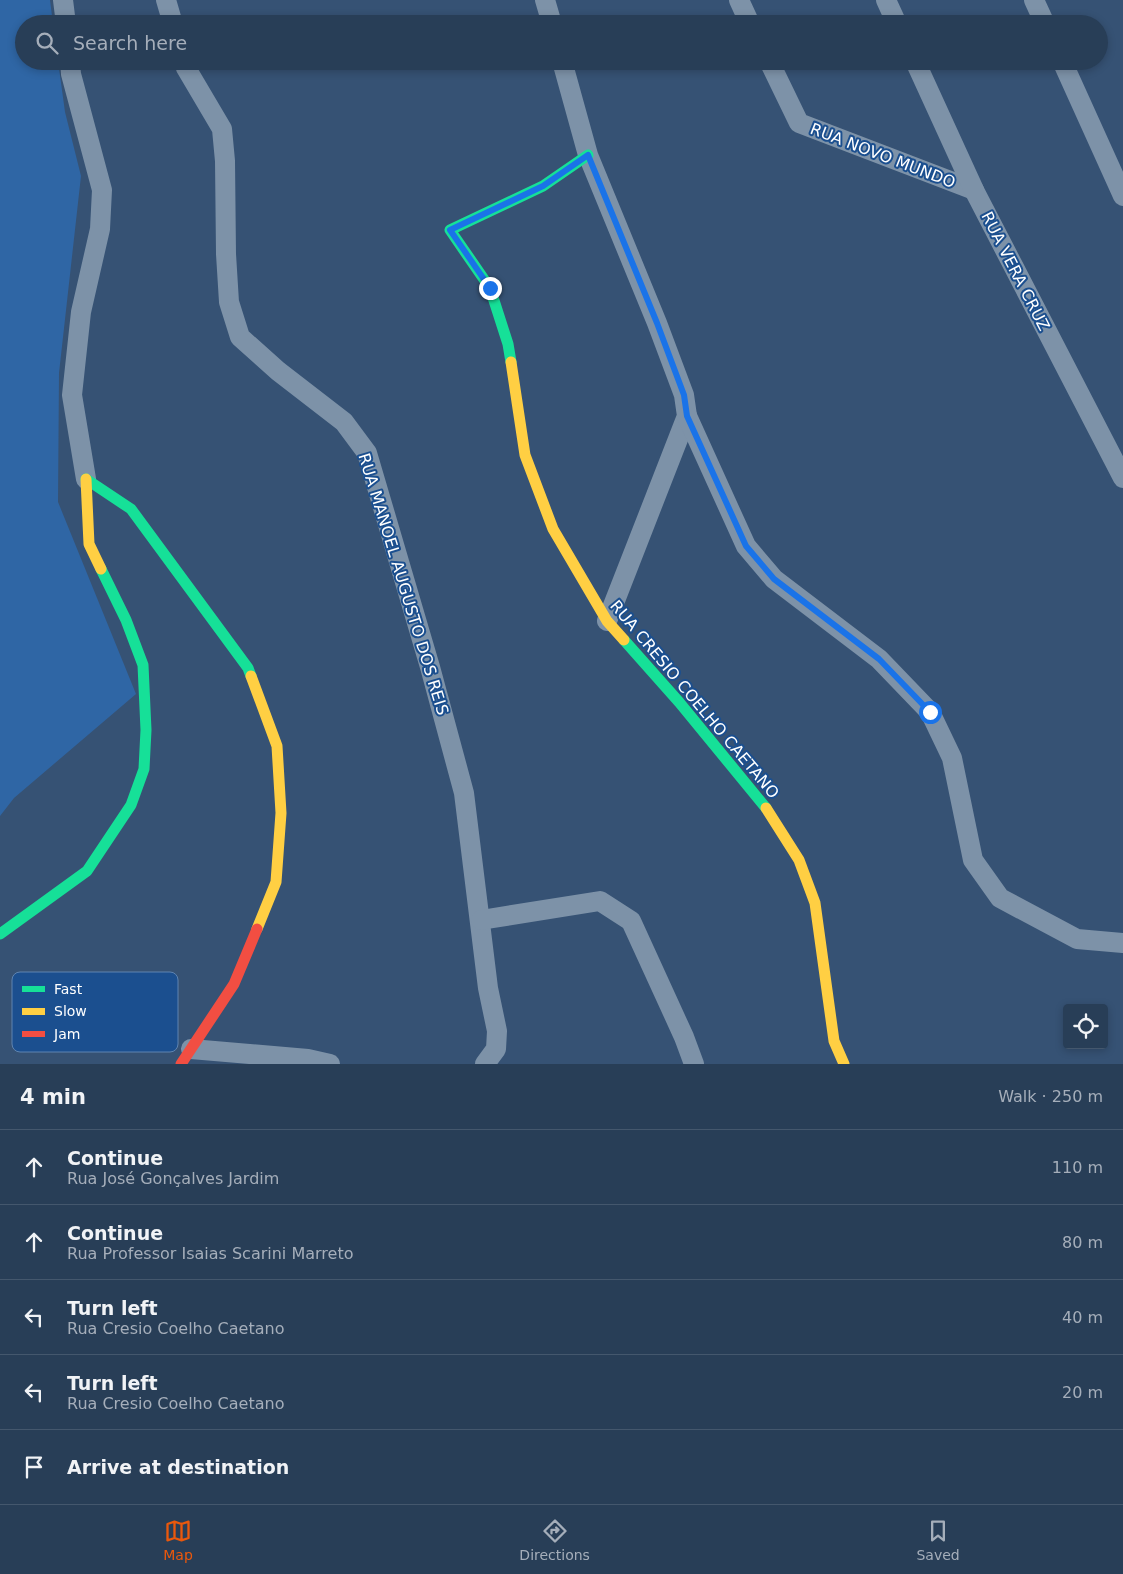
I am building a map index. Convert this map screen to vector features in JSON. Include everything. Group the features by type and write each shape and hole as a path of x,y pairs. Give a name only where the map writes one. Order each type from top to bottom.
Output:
{"street":[{"path":"64,0 65,15"},
{"path":"166,0 170,15"},
{"path":"546,0 550,15"},
{"path":"739,0 746,15"},
{"path":"886,0 893,15"},
{"path":"1034,0 1041,15"},
{"path":"0,934 87,871 131,805 144,769 146,730 143,665 126,620 89,544 86,478 72,395 82,312 100,229 102,190 71,70"},
{"name":"RUA MANOEL AUGUSTO DOS REIS","path":"187,70 222,129 225,161 226,254 229,302 240,337 278,371 344,422 367,453 430,667 464,793 488,988 497,1031 490,1056"},
{"path":"564,70 588,155 657,323 684,395 687,416 746,546 774,579 879,659 930,712 952,758 972,860 1000,898 1076,940 1123,943"},
{"name":"RUA NOVO MUNDO","path":"773,70 799,123 974,190"},
{"name":"RUA VERA CRUZ","path":"919,70 974,190 1123,478"},
{"path":"1066,70 1123,196"},
{"name":"RUA CRESIO COELHO CAETANO","path":"588,155 543,186 450,230 490,288 508,344 525,455 553,529 606,621 679,702 764,805 799,860 815,903 834,1041 844,1064"},
{"path":"606,621 687,416"},
{"path":"86,478 130,509 248,668 277,746 281,813 276,882 234,984 186,1056"},
{"path":"481,920 600,901 631,922 677,1019 694,1064"},
{"path":"186,1056 308,1059 330,1064"}],"shaded area":[{"path":"0,0 50,0 52,15 15,15 15,70 59,70 65,112 81,176 59,373 58,502 136,694 14,798 0,816"}],"traffic: fast":[{"path":"511,362 508,344 490,288 450,230 543,186 588,155"},
{"path":"86,479 131,509 248,668 251,676"},
{"path":"0,934 87,871 131,805 144,769 146,730 143,665 126,620 101,569"},
{"path":"624,640 679,702 766,808"}],"traffic: slow":[{"path":"511,362 525,455 553,529 607,621 624,640"},
{"path":"86,479 89,544 101,569"},
{"path":"251,676 277,746 281,813 276,882 257,929"},
{"path":"766,808 799,860 815,903 834,1041 844,1064"}],"traffic: jam":[{"path":"181,1064 234,984 257,929"}],"route":[{"path":"490,288 450,230 543,186 588,155 657,323 684,395 687,416 746,546 774,579 879,659 930,712"}]}
